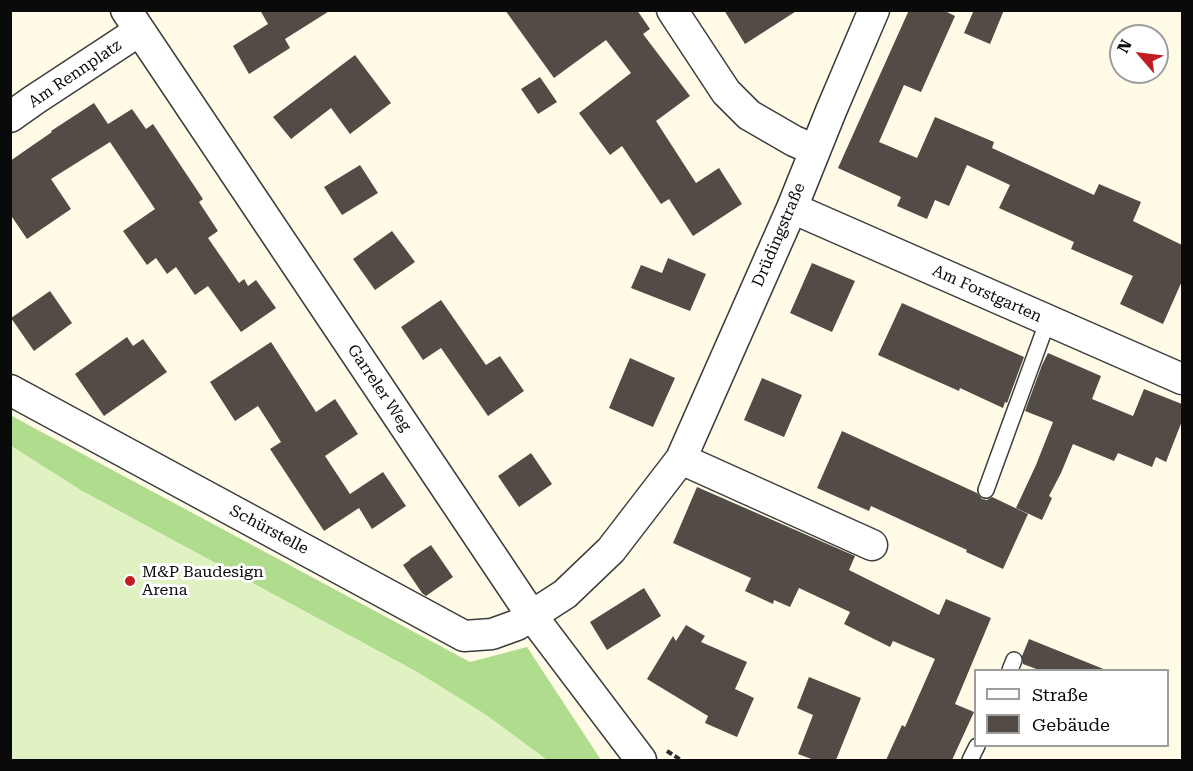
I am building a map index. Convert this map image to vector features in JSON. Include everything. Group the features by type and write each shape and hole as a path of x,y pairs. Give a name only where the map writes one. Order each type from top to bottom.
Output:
{"street":[{"path":"672,10 726,92 748,115 815,150"},
{"name":"Drüdingstraße","path":"532,616 565,594 611,550 681,459 792,208 874,10"},
{"name":"Am Rennplatz","path":"10,117 132,21"},
{"name":"Garreler Weg","path":"132,21 532,616 641,760"},
{"name":"Am Forstgarten","path":"792,208 1182,380"},
{"name":"Schürstelle","path":"10,390 464,636 492,634 517,625 532,616"},
{"path":"681,459 872,545"}],"lane":[{"path":"986,490 1048,320"}],"green space":[{"path":"10,415 470,662 527,647 601,760 547,760 486,715 417,672 82,491 11,446"},
{"name":"M&P Baudesign Arena","path":"11,446 82,491 417,672 486,715 547,760 11,760"}],"building":[{"path":"260,10 331,10 285,39 290,48 249,74 233,46 268,24"},
{"path":"505,10 637,10 650,29 643,34 690,96 656,121 696,183 719,168 742,204 693,236 669,199 661,204 622,146 610,155 579,113 631,73 606,40 554,78"},
{"path":"724,10 798,10 745,44"},
{"path":"909,10 943,10 955,16 921,92 904,85 879,142 917,158 935,117 994,142 992,148 1094,195 1099,184 1141,202 1133,221 1182,245 1182,281 1163,324 1120,304 1133,276 1071,249 1074,242 999,208 1010,185 967,165 949,206 935,200 927,219 897,206 901,197 838,168"},
{"path":"974,10 1004,10 990,44 964,33"},
{"path":"355,55 391,103 350,134 331,108 291,139 273,117"},
{"path":"540,77 557,102 538,114 521,89"},
{"path":"94,103 108,124 132,109 146,129 153,124 203,199 199,202 218,231 208,238 239,283 244,279 248,286 256,280 276,308 241,332 208,286 195,295 176,267 167,274 156,258 147,265 123,231 155,209 110,142 51,179 71,209 27,239 10,214 10,161"},
{"path":"360,165 378,193 342,215 324,187"},
{"path":"392,231 415,262 375,290 353,259"},
{"path":"668,258 706,274 690,311 631,288 641,265 662,273"},
{"path":"812,263 855,281 832,332 790,313"},
{"path":"50,291 72,323 34,351 11,318"},
{"path":"441,300 486,365 500,356 524,391 488,416 441,348 423,360 401,327"},
{"path":"902,303 1024,357 1003,408 878,355"},
{"path":"127,337 133,346 143,339 167,372 104,416 75,374"},
{"path":"271,342 316,412 335,399 358,434 325,456 350,494 383,472 406,506 372,529 359,508 324,531 270,449 281,442 258,406 235,421 210,382"},
{"path":"1048,353 1101,376 1092,399 1133,416 1144,389 1182,404 1182,421 1166,462 1156,457 1152,467 1118,453 1114,461 1073,444 1049,496 1052,498 1042,520 1016,508 1053,422 1025,411"},
{"path":"630,358 675,378 653,427 609,408"},
{"path":"762,378 802,395 784,437 744,420"},
{"path":"842,431 977,493 982,499 987,500 992,497 1028,514 1003,569 871,506 869,511 817,488"},
{"path":"531,453 552,484 519,507 498,476"},
{"path":"697,487 855,556 849,570 939,615 946,599 991,618 955,704 974,712 952,760 886,760 902,725 905,727 935,659 893,641 890,647 844,624 850,612 799,588 790,607 774,600 773,604 745,591 751,578 673,543"},
{"path":"431,545 453,577 426,596 403,565"},
{"path":"644,588 661,616 607,650 590,622"},
{"path":"686,625 705,636 701,642 747,662 735,689 754,698 737,737 705,723 708,716 647,679 673,636 676,641"},
{"path":"1029,639 1104,669 1036,669 1023,664 1022,656"},
{"path":"809,677 861,698 836,760 814,760 798,754 813,715 797,708"}],"place":[{"name":"M&P Baudesign Arena","path":"130,581"}]}
